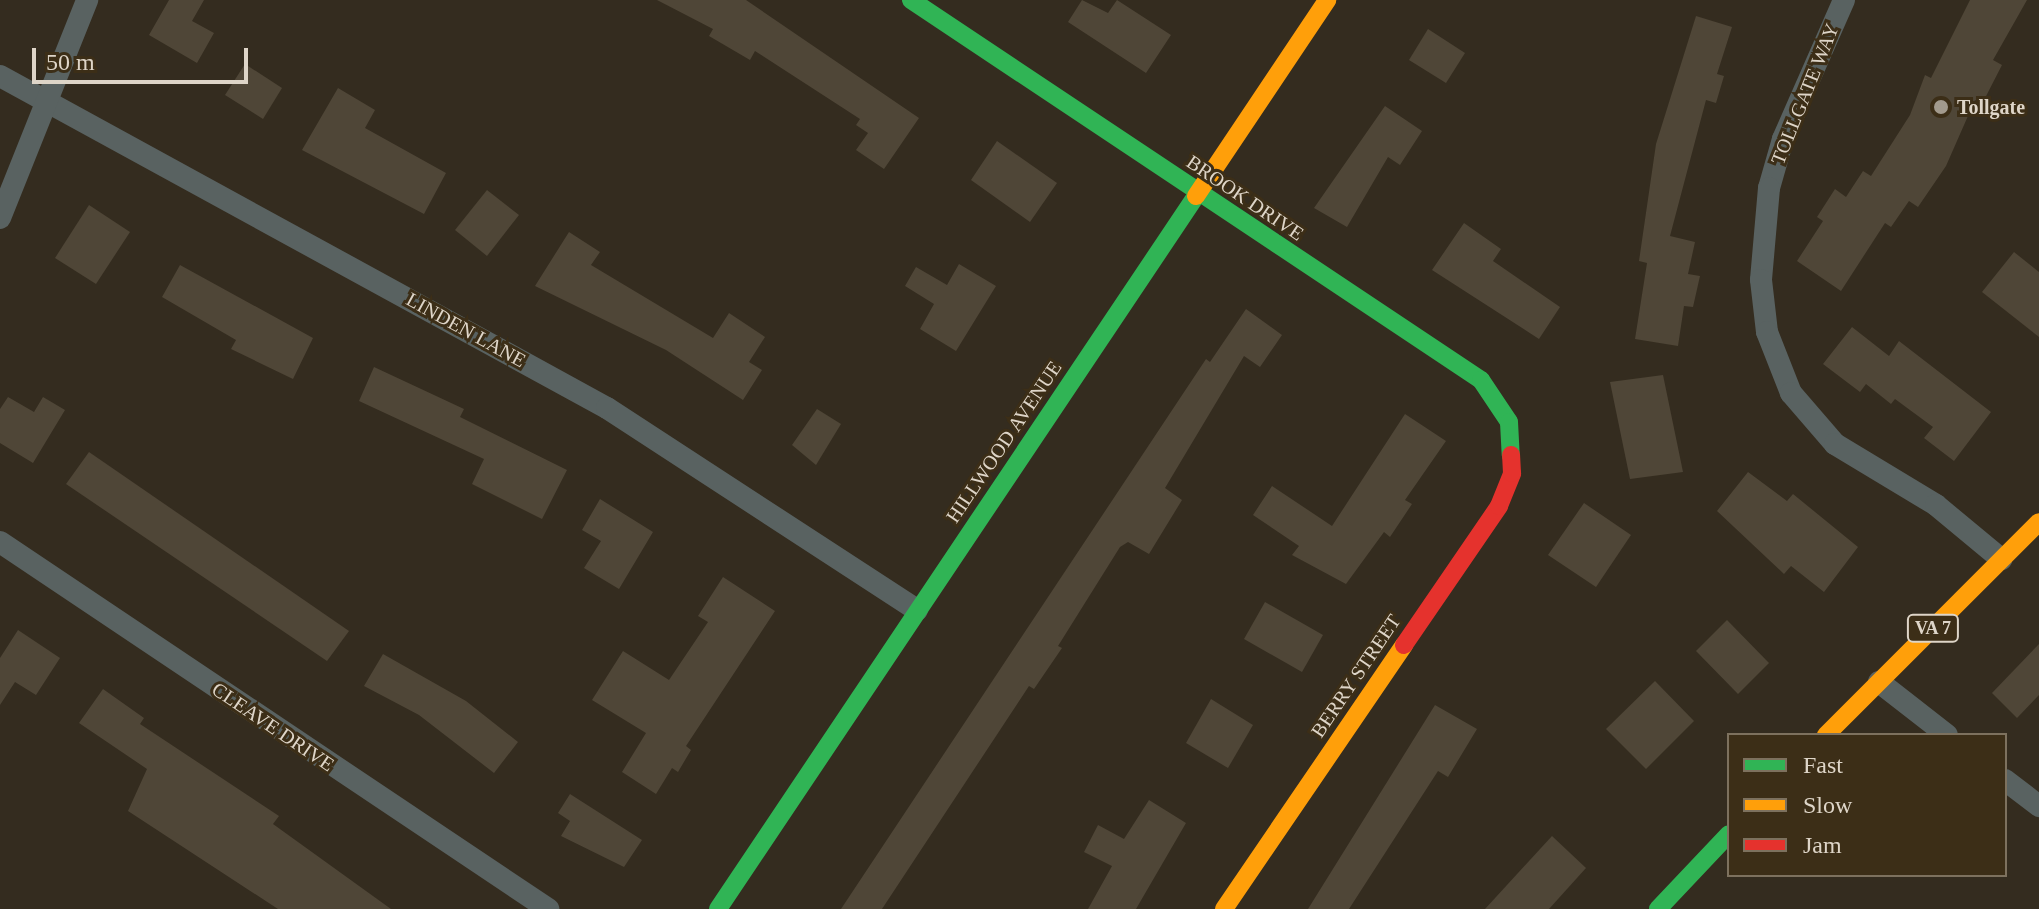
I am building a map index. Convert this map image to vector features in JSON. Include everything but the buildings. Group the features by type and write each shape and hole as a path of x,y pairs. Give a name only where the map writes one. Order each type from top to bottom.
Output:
{"main road":[{"name":"BROOK DRIVE","path":"911,0 1481,380 1509,422 1513,463"},
{"name":"HILLWOOD AVENUE","path":"718,909 1327,0"},
{"name":"BERRY STREET","path":"1224,909 1499,506 1513,463"},
{"name":"VA 7","path":"1828,733 2039,522"},
{"path":"1658,909 1727,836"}],"street":[{"path":"0,218 87,0"},
{"name":"TOLLGATE WAY","path":"1844,0 1783,139 1769,188 1761,267 1767,332 1791,393 1835,444 1936,505 2001,559"},
{"name":"LINDEN LANE","path":"0,76 607,408 917,610"},
{"name":"CLEAVE DRIVE","path":"0,542 548,909"},
{"path":"1879,682 1944,733"},
{"path":"2007,782 2039,806"}],"traffic: fast":[{"path":"911,0 1481,380 1509,422 1511,455"},
{"path":"718,909 1196,196"},
{"path":"1658,909 1727,836"}],"traffic: slow":[{"path":"1196,196 1327,0"},
{"path":"1828,733 2039,522"},
{"path":"1224,909 1404,645"}],"traffic: jam":[{"path":"1404,645 1499,506 1512,473 1511,455"}],"place":[{"name":"Tollgate","path":"1941,107"}]}
